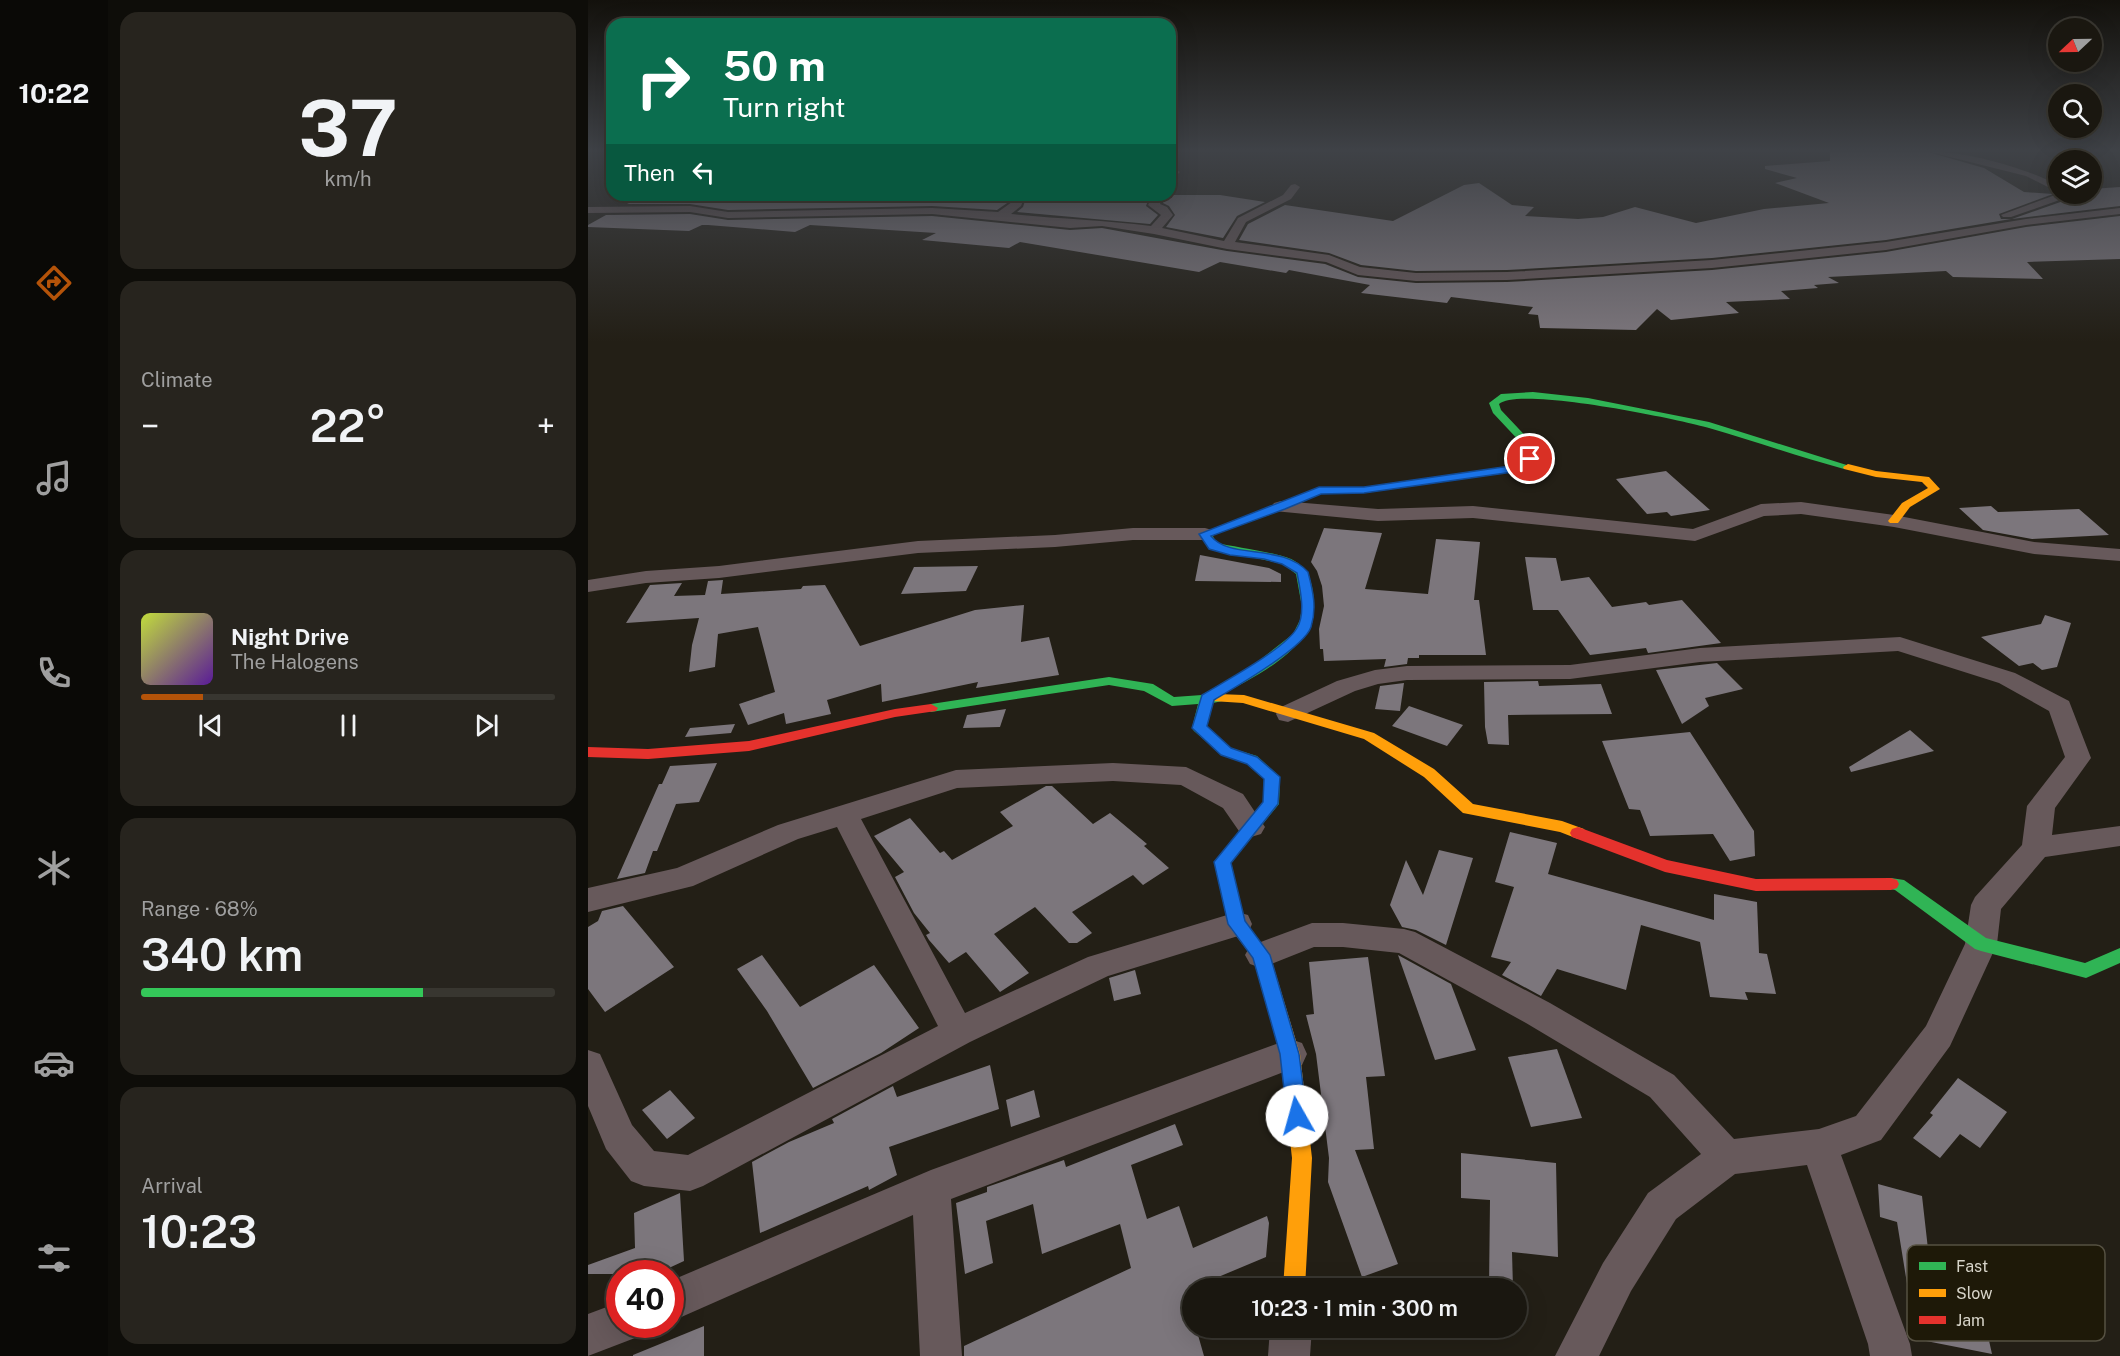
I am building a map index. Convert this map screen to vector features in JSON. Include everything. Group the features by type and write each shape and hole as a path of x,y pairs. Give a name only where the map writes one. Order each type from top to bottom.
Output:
{"street":[{"path":"990,215 1050,222 1102,223 1154,230 1227,245 1329,259 1369,272 1416,277 1507,276 1662,268 1886,246 1962,232 2088,215"},
{"path":"1154,230 1167,215"},
{"path":"1227,245 1242,220 1251,215"},
{"path":"1962,232 2004,215"},
{"path":"588,586 646,577 719,572 918,547 1055,541 1133,534 1204,534 1281,507 1319,490 1364,490 1520,468 1530,459 1528,444 1496,411 1494,403 1501,397 1533,395 1588,401 1709,424 1786,450 1876,474 1925,479 1935,489 1906,504 1894,521"},
{"path":"1281,507 1378,515 1473,512 1695,535 1761,510 1801,508 1894,521 2034,548 2120,555"},
{"path":"1204,534 1213,546 1230,552 1265,555 1287,561 1302,572 1309,599 1304,629 1276,654 1207,698 1199,728 1226,751 1252,760 1272,777 1271,804 1223,862 1237,924 1261,955 1290,1054 1302,1158 1295,1278"},
{"path":"1288,714 1346,686 1375,677 1407,673 1570,672 1700,655 1900,644 2007,678 2060,707 2078,758 2041,806 2036,848 1986,905 1981,944 1938,1036 1868,1128 1819,1146 1727,1156 1662,1206 1617,1277 1576,1356"},
{"path":"588,752 648,754 749,746 895,713 1109,681 1148,687 1172,702 1207,698 1244,699 1288,714 1369,736 1429,773 1468,809 1562,827 1665,866 1756,885 1898,884 1981,944 2086,971 2120,955"},
{"path":"588,900 683,878 788,832 956,779 1113,772 1186,776 1233,801 1251,827"},
{"path":"845,815 958,1032"},
{"path":"2036,848 2120,836"},
{"path":"588,1065 619,1137 644,1167 690,1173 958,1032 1099,966 1237,924"},
{"path":"1261,955 1312,935 1343,935 1404,941 1538,1013 1662,1086 1727,1156"},
{"path":"684,1296 931,1188 1290,1054"},
{"path":"1819,1146 1889,1344 1891,1356"},
{"path":"931,1188 941,1356"},
{"path":"588,1335 606,1328"},
{"path":"1289,1356 1290,1338"}],"building":[{"path":"605,215 698,215 728,220 932,216 1070,230 1102,228 1227,251 1325,264 1358,277 1416,283 1507,282 1712,270 1886,252 2026,227 2120,216 2120,259 2027,262 2043,279 1953,277 1946,271 1828,277 1839,283 1814,285 1818,288 1781,291 1790,299 1726,302 1739,313 1671,320 1657,309 1636,330 1540,328 1538,315 1528,314 1533,307 1451,297 1447,303 1361,293 1370,285 1289,270 1286,273 1220,262 1199,272 1020,242 1009,248 922,240 936,233 810,225 795,232 708,225 702,225 689,231 588,227"},
{"path":"1053,215 1158,215 1150,224"},
{"path":"1175,215 1238,215 1223,238 1166,227"},
{"path":"1265,215 1354,215 1393,221 1404,215 1526,215 1578,219 1609,215 1667,215 1696,223 1733,215 2000,215 2001,219 2011,219 1886,240 1712,258 1507,270 1416,271 1361,265 1329,253 1239,240 1248,224"},
{"path":"2023,215 2043,215 2012,219"},
{"path":"1666,471 1710,510 1671,516 1667,512 1647,514 1616,479"},
{"path":"1991,506 1998,512 2079,509 2109,535 2032,539 1983,530 1959,508"},
{"path":"1324,528 1382,533 1365,589 1428,594 1436,539 1480,542 1474,600 1479,600 1486,655 1419,655 1419,658 1408,658 1407,664 1384,667 1386,659 1324,661 1323,649 1320,649 1319,629 1324,606 1322,586 1311,562"},
{"path":"1200,555 1269,568 1281,574 1281,582 1195,581"},
{"path":"1525,557 1556,558 1561,581 1589,577 1612,607 1682,600 1721,643 1648,653 1646,648 1590,655 1558,610 1533,610"},
{"path":"978,566 966,591 901,594 914,567"},
{"path":"723,580 721,594 801,589 803,586 825,585 860,646 975,610 1024,605 1021,642 1049,637 1059,675 976,688 978,682 882,702 881,684 827,700 831,714 786,724 784,713 748,725 739,704 775,692 758,627 718,634 715,667 689,672 692,645 699,618 626,623 650,585 682,583 674,596 705,595 708,581"},
{"path":"2045,615 2071,623 2057,667 2042,670 2033,663 2019,666 1981,637 2041,624"},
{"path":"1717,663 1743,689 1705,698 1709,706 1682,724 1656,670"},
{"path":"1538,681 1539,686 1601,684 1612,714 1508,715 1509,745 1488,744 1485,727 1484,682"},
{"path":"1404,683 1400,711 1375,709 1380,686"},
{"path":"1409,706 1463,725 1447,746 1392,726"},
{"path":"1006,709 1000,727 963,728 967,715"},
{"path":"735,724 731,733 685,737 690,728"},
{"path":"1910,730 1934,751 1851,772 1849,767"},
{"path":"1690,732 1754,831 1755,856 1730,861 1713,834 1650,836 1640,810 1629,809 1602,741"},
{"path":"717,763 699,802 676,804 657,851 653,851 645,873 617,879 659,784 662,784 670,766"},
{"path":"1046,786 1052,786 1093,824 1110,813 1147,844 1144,846 1169,868 1143,885 1133,875 1072,912 1092,933 1077,943 1069,943 1035,907 994,934 1029,973 1000,992 966,952 949,963 929,940 926,935 930,933 914,913 895,877 904,872 874,836 910,818 940,853 944,851 952,860 1013,826 1000,812"},
{"path":"1510,832 1557,843 1548,874 1714,920 1714,894 1757,902 1759,953 1767,954 1776,994 1745,992 1748,1000 1710,997 1700,942 1641,925 1626,990 1557,969 1541,996 1502,975 1511,962 1491,957 1514,887 1495,882"},
{"path":"1439,850 1473,858 1446,945 1416,930 1402,927 1390,905 1406,860 1423,895"},
{"path":"623,906 674,967 605,1012 588,989 588,927 598,921 602,911"},
{"path":"762,955 800,1007 874,965 919,1028 881,1053 813,1088 767,1011 737,969"},
{"path":"1398,955 1451,984 1476,1050 1435,1060"},
{"path":"1368,957 1385,1076 1366,1077 1374,1149 1355,1150 1398,1264 1362,1277 1328,1182 1329,1158 1316,1054 1306,1015 1314,1014 1309,962"},
{"path":"1135,970 1141,994 1114,1001 1109,978"},
{"path":"1557,1049 1582,1118 1531,1127 1508,1057"},
{"path":"990,1065 999,1109 889,1147 897,1175 869,1190 868,1186 760,1233 752,1162 789,1142 834,1123 832,1119 893,1086 897,1097"},
{"path":"1958,1078 2007,1112 1980,1148 1960,1134 1940,1158 1913,1138 1933,1115 1930,1113"},
{"path":"670,1090 695,1118 667,1139 642,1110"},
{"path":"1034,1090 1040,1117 1011,1127 1006,1100"},
{"path":"1175,1124 1183,1145 1131,1165 1147,1219 1179,1206 1193,1248 1267,1216 1269,1223 1266,1257 1216,1278 1182,1278 1182,1338 1199,1338 1204,1356 964,1356 964,1346 1131,1268 1120,1224 1042,1254 1033,1204 986,1221 993,1263 965,1274 956,1203 987,1192 987,1187 1064,1160 1066,1167"},
{"path":"1461,1153 1556,1163 1558,1257 1512,1252 1513,1278 1489,1278 1490,1200 1461,1198"},
{"path":"1878,1184 1922,1196 1928,1245 1907,1245 1907,1284 1897,1222 1880,1217"},
{"path":"680,1193 684,1260 606,1260 606,1274 588,1274 588,1265 635,1248 634,1213"},
{"path":"704,1326 704,1356 633,1356 675,1338 684,1338 684,1334"},
{"path":"1926,1341 1989,1341 1992,1354"}],"traffic: fast":[{"path":"1469,475 1520,468 1530,459 1528,444 1496,411 1494,403 1501,397 1533,395 1588,401 1709,425 1848,467"},
{"path":"1233,906 1223,862 1271,804 1272,777 1252,760 1226,751 1199,728 1207,698 1275,656 1298,636 1308,614 1308,600 1302,572 1287,561 1213,546 1205,534 1265,513"},
{"path":"931,708 1109,681 1148,687 1172,702 1217,698"},
{"path":"1891,884 1898,884 1981,944 2086,971 2120,955"}],"traffic: slow":[{"path":"1848,467 1876,474 1925,479 1935,489 1906,505 1894,521"},
{"path":"1217,698 1244,699 1369,736 1429,773 1468,809 1562,827 1578,833"},
{"path":"1233,906 1237,924 1261,955 1290,1054 1302,1158 1295,1278"}],"traffic: jam":[{"path":"1265,513 1319,490 1364,490 1469,475"},
{"path":"588,752 648,754 749,746 895,713 931,708"},
{"path":"1578,833 1665,866 1756,885 1891,884"}],"route":[{"path":"1297,1116 1290,1054 1261,955 1237,924 1223,862 1271,804 1272,777 1252,760 1226,751 1199,728 1207,698 1276,654 1304,629 1309,599 1302,572 1287,561 1265,555 1230,552 1213,546 1204,534 1281,507 1319,490 1364,490 1520,468 1530,459"}]}
